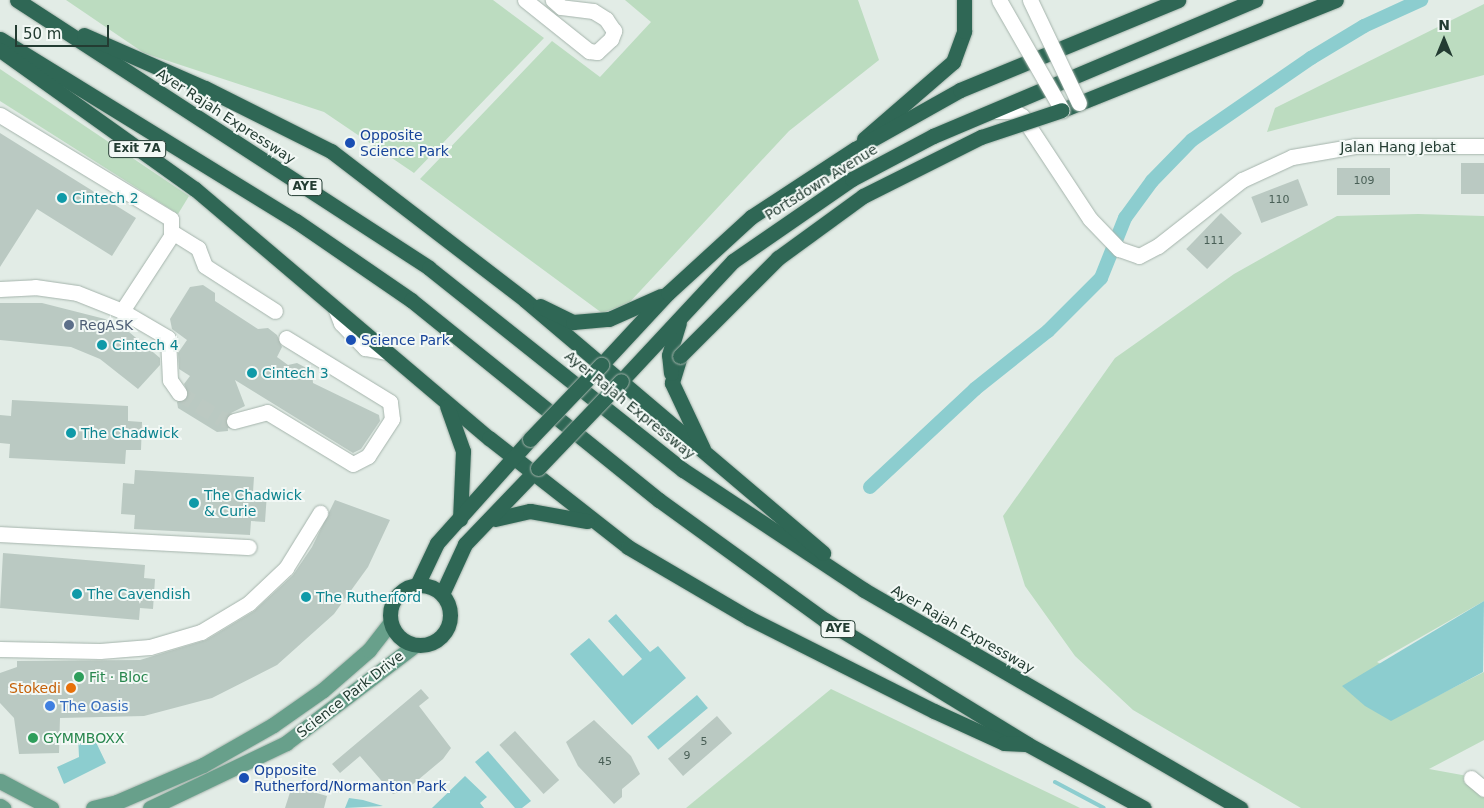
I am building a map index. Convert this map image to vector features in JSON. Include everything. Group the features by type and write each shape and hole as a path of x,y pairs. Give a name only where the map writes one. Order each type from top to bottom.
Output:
{"highway":[{"name":"Ayer Rajah Expressway","path":"16,0 429,268 683,470 864,590 1240,808"},
{"path":"855,149 875,126 953,62 964,31 964,0"},
{"name":"Portsdown Avenue","path":"418,583 438,543 515,455 668,293 751,217 855,149 960,90 1178,0"},
{"name":"Portsdown Avenue","path":"442,594 465,544 493,520 536,471 679,321 733,261 764,237 852,179 933,136 1255,0"},
{"path":"672,383 680,356 778,258 863,196 982,137 1062,110 1336,0"},
{"path":"44,17 205,88 331,151 524,300 706,454 766,502 864,590"},
{"name":"AYE","path":"0,39 296,221 395,289 659,500 809,609 1026,744 1144,808"},
{"name":"Exit 7A","path":"0,50 195,189 445,402 515,455"},
{"path":"524,300 573,322 609,319 668,293"},
{"path":"679,321 669,354 672,383 706,454"},
{"path":"445,402 463,451 460,519"},
{"path":"515,455 594,522 669,574 776,632 1004,743 1026,744"},
{"path":"493,520 530,511 594,522"},
{"path":"418,583 433,586 442,594 449,620 445,631 435,640 415,645 404,641 390,623 394,600 418,583"}],"main road":[{"name":"Science Park Drive","path":"93,808 117,802 203,764 273,725 323,690 370,650 390,623"},
{"name":"Science Park Drive","path":"154,807 286,743 415,645"},
{"path":"0,781 51,808"}],"street":[{"path":"525,0 589,51 596,52 611,39 614,31 606,19 593,11 561,7 552,0"},
{"path":"999,0 1062,110"},
{"path":"1030,0 1078,102"},
{"path":"995,111 1014,111 1022,116 1023,106 1035,93"},
{"path":"0,115 167,214 172,232 198,248 205,266 275,311"},
{"name":"Jalan Hang Jebat","path":"1022,116 1090,219 1119,249 1139,256 1158,246 1242,180 1292,158 1356,146 1484,146"},
{"path":"122,310 172,232"},
{"path":"0,289 35,287 77,293 122,310 168,338 170,380 179,393"},
{"path":"234,422 267,412 353,464 368,456 392,419 390,402 286,338"},
{"path":"0,649 100,651 150,647 201,632 249,603 286,568 320,513"},
{"path":"0,534 249,547"},
{"path":"1471,778 1484,789"}],"green space":[{"path":"66,0 493,0 544,38 414,173 324,112 144,53"},
{"path":"625,0 858,0 879,60 789,131 628,304 602,313 420,179 552,41 600,77 651,22"},
{"path":"1484,4 1484,75 1267,132 1275,108"},
{"path":"0,69 189,196 178,214 0,101"},
{"path":"1418,214 1484,216 1484,601 1377,662 1439,695 1484,672 1484,740 1429,769 1484,779 1484,808 1301,808 1133,710 1075,656 1025,586 1003,516 1115,358 1234,274 1337,216"},
{"path":"831,689 1076,806 1080,808 686,808"}],"water":[{"path":"1484,601 1483,672 1391,721 1365,706 1342,686"},
{"path":"616,614 650,652 658,646 686,678 632,725 570,654 589,638 623,676 642,659 608,621"},
{"path":"697,695 708,708 658,750 647,737"},
{"path":"78,736 93,736 106,763 64,784 57,767 79,757"},
{"path":"488,751 531,801 522,808 515,808 475,762"},
{"path":"465,776 487,797 480,803 484,808 432,808"},
{"path":"349,798 363,800 383,806 345,808"}],"building":[{"name":"Cintech 2","path":"0,133 136,218 112,256 37,209 0,267"},
{"path":"1461,163 1484,163 1484,194 1461,194"},
{"path":"1337,168 1390,168 1390,195 1337,195"},
{"path":"1298,179 1308,205 1261,223 1251,197"},
{"path":"1221,213 1242,233 1207,269 1186,249"},
{"name":"Cintech 3","path":"203,285 215,293 215,301 258,329 268,328 277,335 282,347 277,357 288,365 297,363 312,371 313,383 379,415 380,421 361,449 353,453 235,380 245,406 227,415 228,431 217,432 178,408 177,402 185,400 188,393 184,384 190,376 179,369 178,353 187,340 172,329 170,319 190,287"},
{"name":"Cintech 4","path":"0,303 42,303 105,319 129,332 160,358 160,365 138,389 100,359 71,347 0,340"},
{"name":"The Chadwick","path":"12,400 128,406 128,421 142,422 141,450 126,450 125,464 9,458 10,444 0,443 0,415 11,416"},
{"name":"The Chadwick & Curie","path":"135,470 254,477 253,492 267,493 265,522 251,521 250,535 134,529 135,515 121,514 123,483 134,484"},
{"name":"The Rutherford","path":"335,500 390,520 368,567 334,614 277,665 212,698 144,716 60,718 59,753 19,754 14,718 0,703 0,673 17,667 17,661 140,660 206,640 254,611 293,575 312,547"},
{"name":"The Cavendish","path":"3,553 145,565 144,578 155,579 153,609 140,608 139,620 0,608"},
{"path":"421,689 429,698 419,706 451,748 443,759 406,790 393,794 360,756 340,773 332,764"},
{"path":"717,716 732,733 683,776 668,759"},
{"path":"594,720 631,756 640,774 622,789 622,797 614,804 578,766 566,742"},
{"path":"515,731 559,780 544,794 499,745"},
{"path":"292,786 327,796 324,808 285,808"}],"waterway":[{"path":"870,487 975,389 1048,331 1101,278 1125,218 1152,181 1192,140 1311,58 1364,26 1421,0"},
{"path":"1055,782 1104,808"}],"tunnel":[{"path":"179,393 222,419 234,421"}],"place":[{"name":"Opposite Science Park","path":"350,143"},
{"name":"Cintech 2","path":"62,198"},
{"name":"RegASK","path":"69,325"},
{"name":"Science Park","path":"351,340"},
{"name":"Cintech 4","path":"102,345"},
{"name":"Cintech 3","path":"252,373"},
{"name":"The Chadwick","path":"71,433"},
{"name":"The Chadwick & Curie","path":"194,503"},
{"name":"The Cavendish","path":"77,594"},
{"name":"The Rutherford","path":"306,597"},
{"name":"Fit · Bloc","path":"79,677"},
{"name":"Stokedi","path":"71,688"},
{"name":"The Oasis","path":"50,706"},
{"name":"GYMMBOXX","path":"33,738"},
{"name":"Opposite Rutherford/Normanton Park","path":"244,778"}]}
